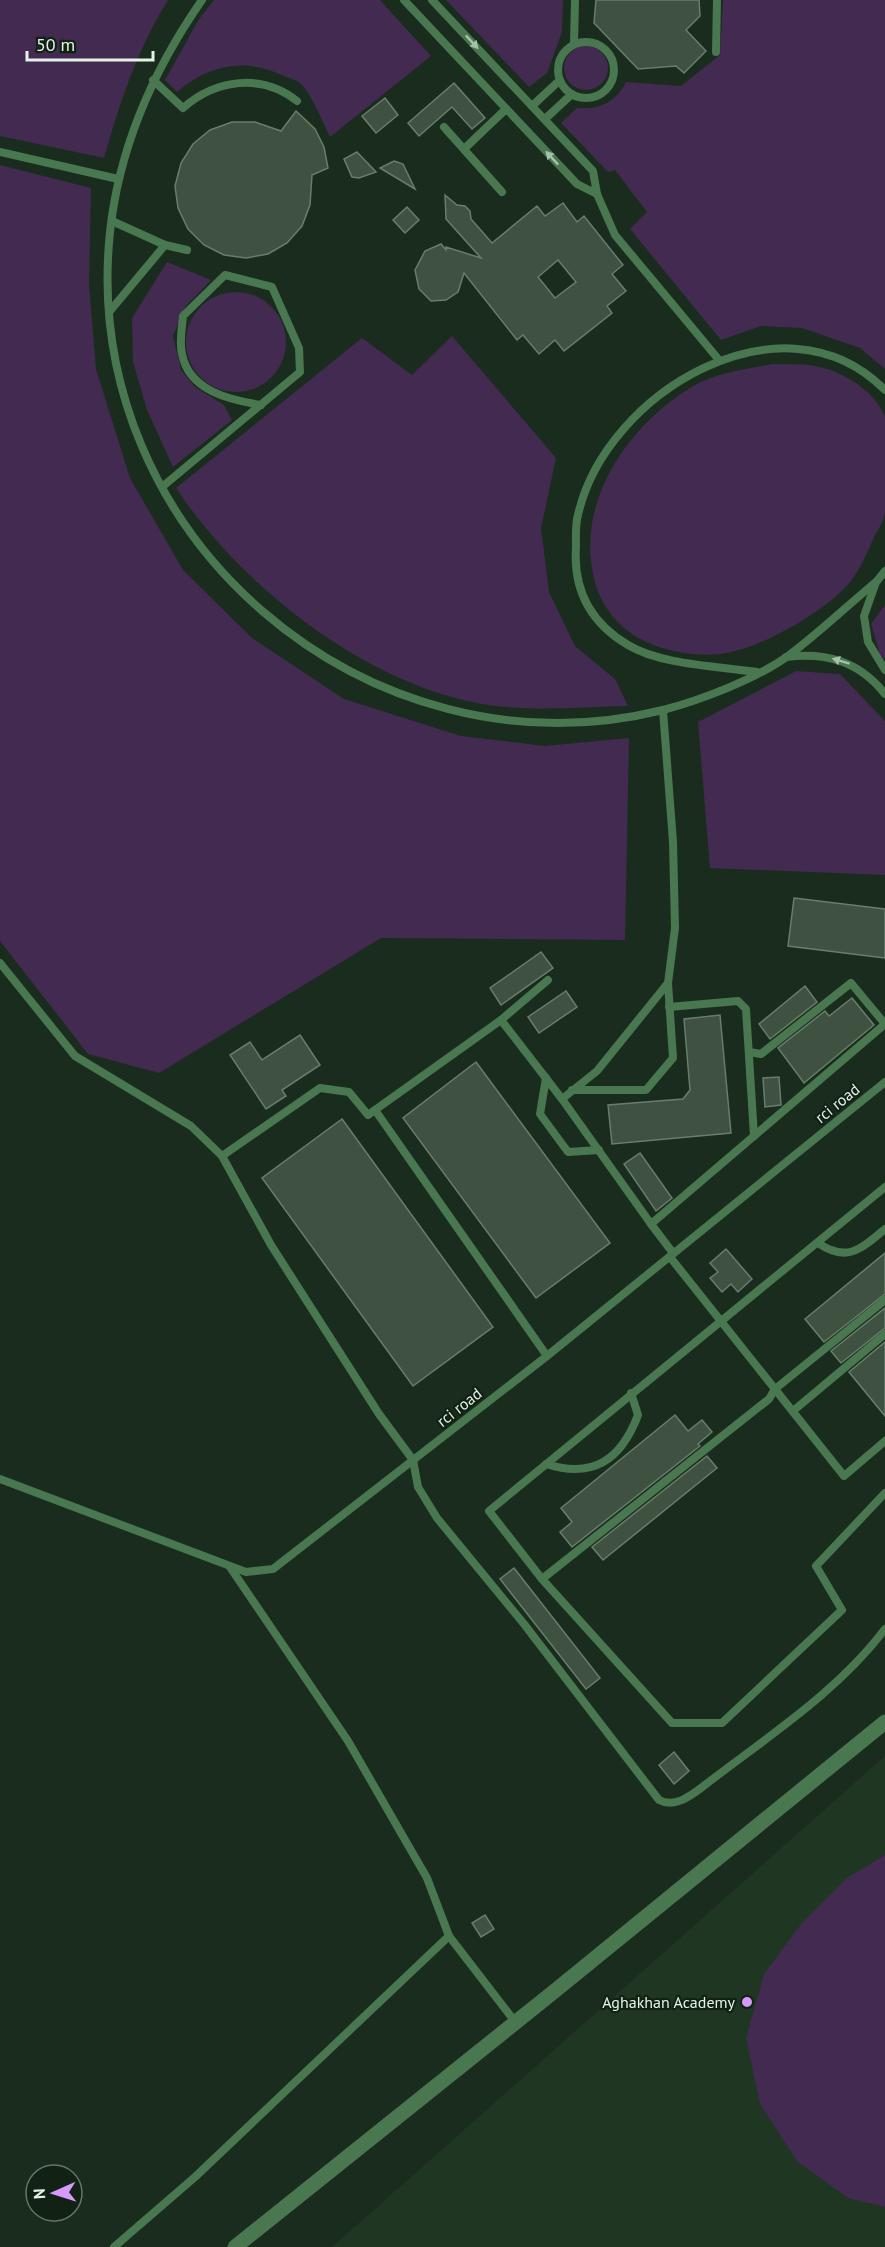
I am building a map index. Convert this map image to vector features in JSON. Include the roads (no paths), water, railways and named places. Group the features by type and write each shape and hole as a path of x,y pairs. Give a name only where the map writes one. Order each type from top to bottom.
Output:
{"street":[{"path":"235,2247 516,2023 885,1722"}],"lane":[{"path":"202,0 176,38 153,80 118,179 112,221 108,292 114,348 126,403 146,456 162,487 204,553 241,595 293,638 330,663 381,688 434,706 489,718 545,722 601,720 663,710 708,694 758,672 786,657 877,581 885,571"},
{"path":"404,0 577,184 597,194"},
{"path":"432,0 593,171 597,194 615,235 719,360"},
{"path":"574,44 594,43 603,47 614,62 615,72 612,81 599,96 590,98 572,94 560,80 561,58 574,44 575,0"},
{"path":"716,52 717,0"},
{"path":"153,80 183,108 198,94 234,83 260,84 284,91 297,101"},
{"path":"532,106 560,80"},
{"path":"545,119 572,94"},
{"path":"464,149 506,109"},
{"path":"444,127 502,192"},
{"path":"0,152 118,179"},
{"path":"112,221 165,245 187,250"},
{"path":"110,311 165,245"},
{"path":"162,487 261,405 300,372 299,348 272,287 225,275 183,316 182,355 192,376 209,390 231,400 261,405"},
{"path":"758,672 648,655 606,631 580,592 574,572 577,516 600,461 629,422 650,403 719,360 749,351 797,348 831,355 865,372 885,390"},
{"path":"877,581 864,616 868,642 885,670"},
{"path":"786,657 807,655 837,659 856,666 885,694"},
{"path":"572,1090 646,1090 673,1058 668,983 675,928 673,842 663,710"},
{"path":"0,963 75,1056 191,1126 222,1156 272,1245 379,1414 413,1460 418,1487 437,1518 570,1683 651,1790 665,1803 684,1800 696,1792 785,1722 843,1675 867,1652 885,1629"},
{"path":"222,1156 320,1088 349,1092 368,1115 501,1020 548,980"},
{"path":"562,1099 597,1071 668,983"},
{"path":"651,1224 885,1024 851,983 761,1054 749,1052"},
{"path":"669,1007 738,1001 746,1009 754,1137"},
{"path":"501,1020 599,1150 671,1255 843,1476 885,1441"},
{"path":"546,1078 540,1114 568,1152 599,1150"},
{"name":"rci road","path":"0,1479 230,1567 246,1572 273,1569 547,1356 885,1082"},
{"path":"375,1110 547,1356"},
{"path":"885,1187 489,1511 542,1579 672,1723 722,1724 842,1610 816,1566 885,1493"},
{"path":"818,1243 837,1254 849,1252 861,1248 885,1229"},
{"path":"542,1579 769,1399 775,1389 885,1300"},
{"path":"793,1411 885,1334"},
{"path":"546,1464 578,1470 592,1469 607,1460 623,1446 638,1415 631,1393"},
{"path":"230,1567 348,1741 428,1878 449,1936 516,2023"},
{"path":"114,2247 204,2169 449,1936"}],"place":[{"name":"Aghakhan Academy","path":"747,2002"}]}
